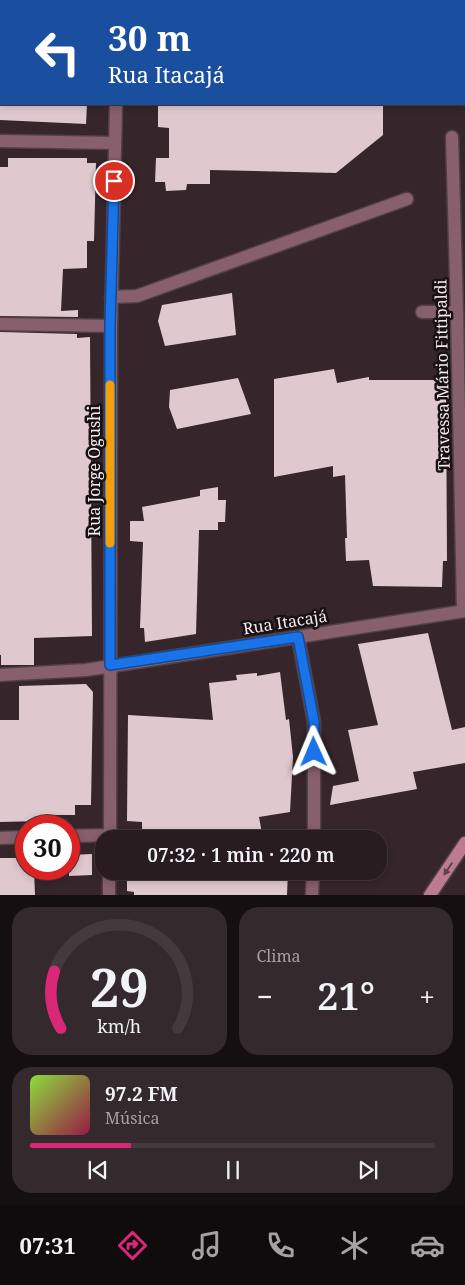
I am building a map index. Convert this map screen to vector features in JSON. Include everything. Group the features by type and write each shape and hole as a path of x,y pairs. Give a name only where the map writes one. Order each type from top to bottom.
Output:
{"main road":[{"path":"430,895 465,843"}],"street":[{"name":"Rua Jorge Ogushi","path":"110,830 110,326 116,105"},
{"name":"Travessa Mário Fittipaldi","path":"452,137 458,312 464,611"},
{"path":"0,141 115,143"},
{"path":"111,297 137,296 407,199"},
{"path":"422,312 458,312"},
{"path":"0,324 110,326"},
{"name":"Rua Itacajá","path":"0,675 86,670 464,611"},
{"path":"298,637 314,722 314,830"},
{"path":"80,836 95,837"},
{"path":"0,838 15,838"},
{"path":"109,895 110,880"},
{"path":"312,895 313,880"}],"building":[{"path":"0,105 87,105 86,124 0,120"},
{"path":"158,105 383,105 383,135 336,173 210,170 210,184 187,184 186,190 166,191 165,182 155,182 156,158 169,158 169,128 158,127"},
{"path":"8,158 87,158 87,163 96,163 94,241 87,241 87,268 63,269 61,311 78,310 78,317 0,316 0,167 8,167"},
{"path":"232,293 236,335 165,346 158,321 162,305"},
{"path":"0,332 77,334 77,338 90,337 92,636 34,638 34,665 1,665"},
{"path":"334,369 337,383 369,377 369,380 446,380 447,561 443,561 442,587 373,586 369,560 346,561 345,475 333,477 333,466 274,477 274,379"},
{"path":"238,378 251,414 177,429 169,407 170,390"},
{"path":"218,487 218,500 226,500 225,522 218,522 218,530 199,530 196,634 145,642 144,628 140,628 143,542 130,541 130,521 144,521 142,507 200,496 200,490"},
{"path":"428,633 452,730 465,727 465,763 413,772 417,789 330,805 333,786 359,781 348,730 378,725 358,644"},
{"path":"280,672 286,720 289,719 293,757 290,812 259,817 261,830 142,830 142,822 127,821 128,715 213,720 209,683 237,680 236,675 257,673 257,676"},
{"path":"86,684 93,692 91,805 75,805 75,815 15,815 15,822 0,822 0,720 19,720 19,686"},
{"path":"92,854 92,875 80,876 80,855"},
{"path":"0,858 15,858 15,880 34,880 35,895 0,895"},
{"path":"127,880 288,880 287,895 134,895 134,892 127,891"}],"slow traffic":[{"path":"110,385 110,543"}],"route":[{"path":"114,181 110,326 110,665 298,637 314,722 314,752"}]}
